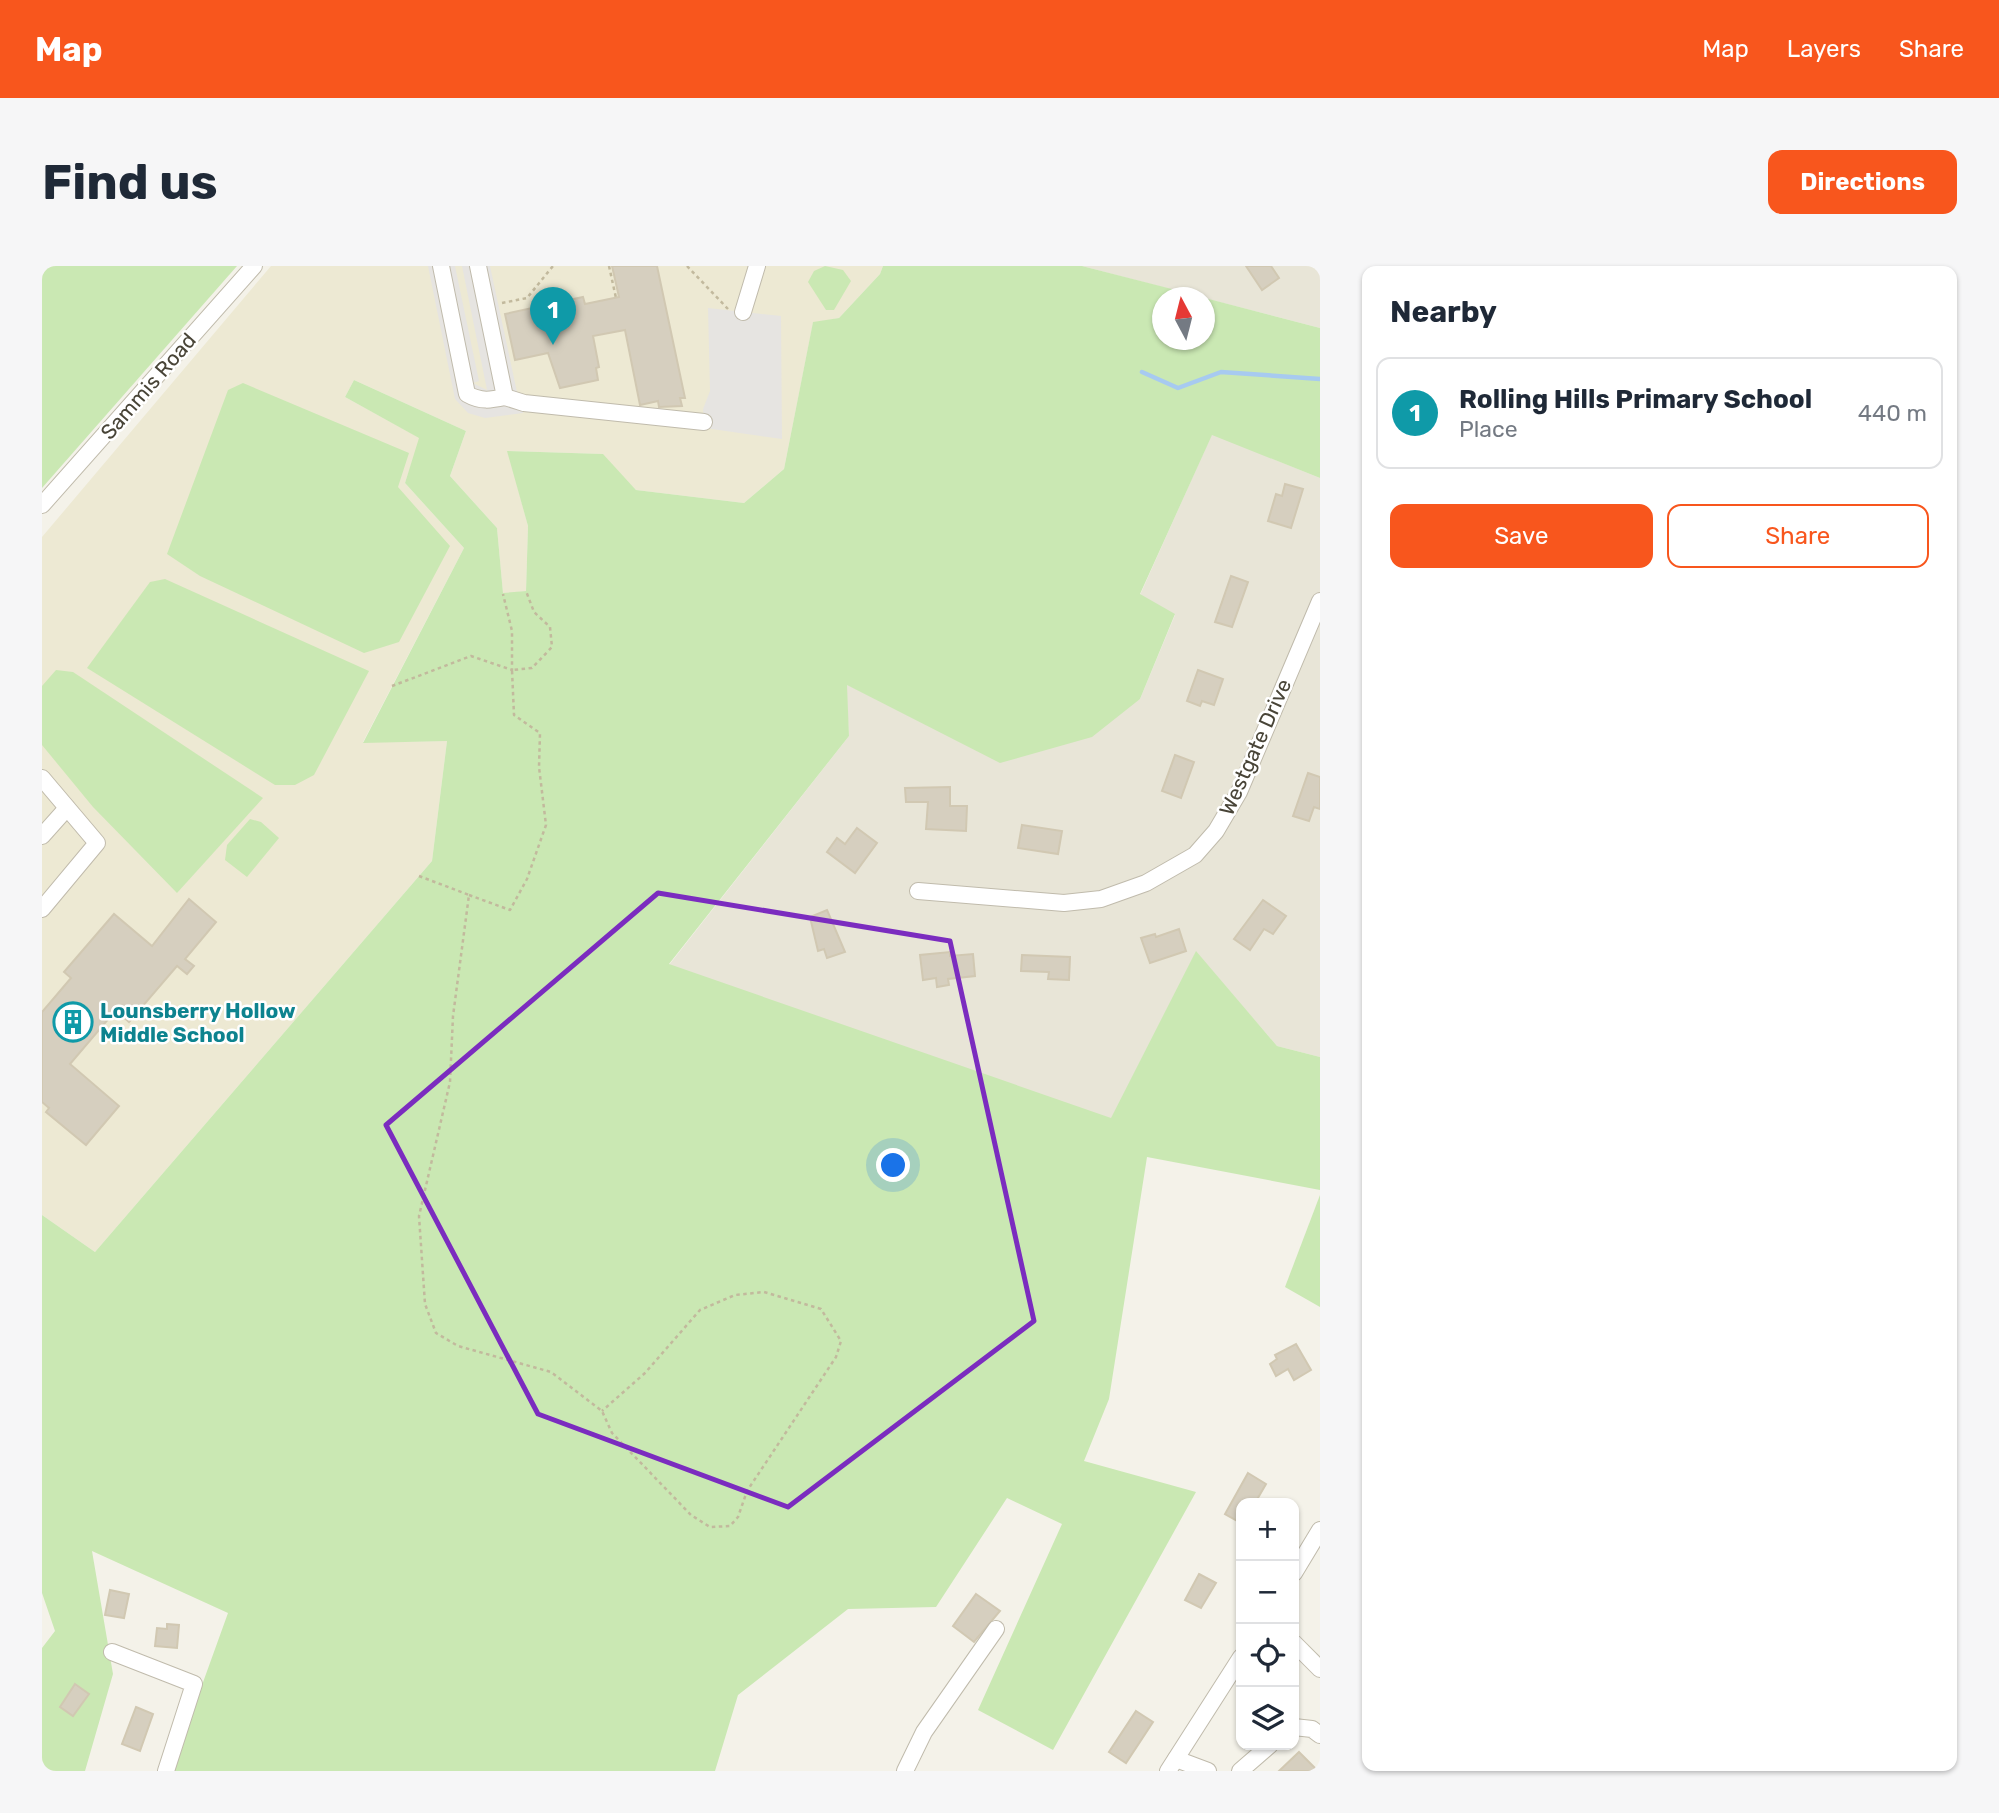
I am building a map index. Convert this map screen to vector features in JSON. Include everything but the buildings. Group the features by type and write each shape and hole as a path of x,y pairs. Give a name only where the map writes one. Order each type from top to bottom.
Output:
{"street":[{"name":"Sammis Road","path":"42,505 254,266"},
{"path":"440,266 467,394 477,400 505,397 524,403 704,422"},
{"path":"478,266 505,397"},
{"path":"738,306 757,266"},
{"name":"Westgate Drive","path":"918,891 1064,903 1101,899 1146,883 1195,855 1216,831 1239,792 1320,601"},
{"path":"42,778 97,843 42,909"},
{"path":"42,836 67,808"},
{"path":"1299,1565 1320,1530"},
{"path":"908,1770 923,1732 996,1629"},
{"path":"1299,1648 1320,1670"},
{"path":"112,1651 194,1684 166,1771"},
{"path":"1209,1771 1172,1765 1236,1665"},
{"path":"1299,1727 1312,1728 1320,1735"},
{"path":"1240,1771 1264,1750"}],"path":[{"path":"498,304 527,298 553,266"},
{"path":"609,266 616,298"},
{"path":"687,266 730,311 738,306"},
{"path":"392,686 471,656 512,670 532,668 552,647 550,627 534,612 526,591"},
{"path":"419,876 509,910 527,879 546,825 539,766 540,733 513,715 512,631 503,594"},
{"path":"469,895 453,1016 450,1082 419,1216 425,1304 436,1333 458,1346 551,1372 602,1411 612,1433 691,1515 710,1527 730,1526 738,1517 747,1491 836,1357 841,1341 821,1309 764,1292 734,1295 700,1310 645,1373 602,1411"}],"highlighted area":[{"path":"658,893 950,941 1034,1321 788,1507 538,1414 386,1125"}],"shaded area":[{"path":"271,266 883,266 880,274 839,318 813,323 784,469 744,503 636,490 602,454 508,451 528,526 526,591 503,594 497,528 450,476 466,431 354,380 345,397 420,438 405,483 464,548 363,742 447,741 432,861 95,1252 42,1215 42,537"},
{"path":"428,266 455,266 479,381 473,383 487,390 462,266 490,266 517,392 525,397 523,413 485,418 468,413 455,399"},
{"path":"1082,266 1320,266 1320,328 1215,301 1215,287 1162,287"},
{"path":"708,308 781,316 782,439 705,428 703,409 710,391"},
{"path":"1212,434 1320,478 1320,1057 1277,1046 1196,952 1111,1119 669,965 849,736 846,684 1000,762 1140,699 1175,615 1140,595"}],"green space":[{"path":"42,266 237,266 42,488"},
{"path":"825,266 843,270 851,281 834,310 826,310 808,282 814,271"},
{"path":"883,266 1082,266 1164,287 1152,287 1152,350 1215,350 1215,301 1320,328 1320,478 1212,435 1140,594 1175,614 1140,699 1092,737 1000,763 847,685 849,736 669,964 1111,1118 1196,951 1277,1046 1320,1057 1320,1190 1147,1157 1109,1399 1084,1461 1196,1492 1053,1750 978,1710 1062,1524 1007,1498 936,1607 848,1609 738,1695 715,1771 171,1771 228,1613 92,1551 113,1674 85,1771 42,1771 42,1648 55,1631 42,1593 42,1215 95,1252 432,861 447,741 363,743 464,548 405,483 419,438 345,397 354,380 466,431 450,476 497,528 503,593 526,591 528,526 507,451 603,454 636,490 744,503 784,469 813,322 839,318 880,274"},
{"path":"243,383 409,453 398,487 450,546 399,642 364,653 200,576 167,554 228,390"},
{"path":"165,579 369,671 314,775 295,785 275,785 87,668 150,582"},
{"path":"56,670 73,672 263,798 177,893 93,807 42,745 42,686"},
{"path":"250,819 261,822 279,838 247,877 225,860 227,845"},
{"path":"1320,1195 1320,1307 1285,1287"}],"waterway":[{"path":"1142,372 1178,388 1221,372 1320,379"}],"place":[{"name":"Rolling Hills Primary School","path":"553,345"},
{"name":"Lounsberry Hollow Middle School","path":"73,1022"}]}
